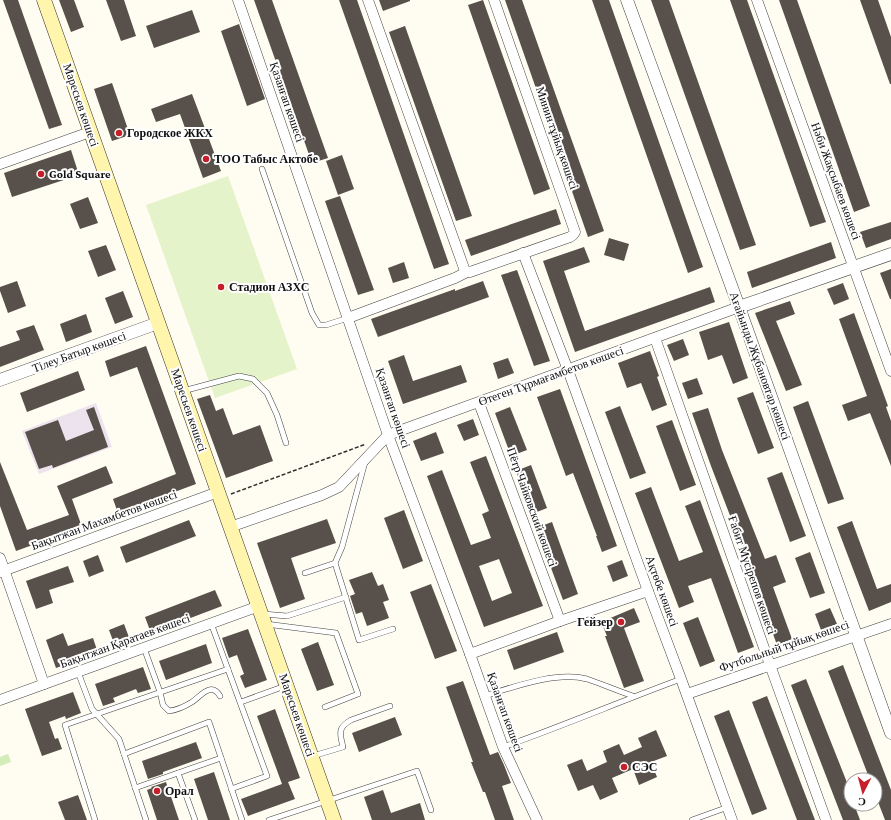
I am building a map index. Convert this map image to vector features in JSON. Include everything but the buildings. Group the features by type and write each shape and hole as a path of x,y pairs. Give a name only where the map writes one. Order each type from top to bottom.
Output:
{"main road":[{"name":"Маресьев көшесі","path":"44,0 182,391 222,494 230,527 334,820"}],"street":[{"name":"Қазанғап көшесі","path":"238,0 388,435 503,747 537,820"},
{"path":"368,0 465,271 467,272"},
{"name":"Минин тұйық көшесі","path":"348,318 455,278 467,272 573,235 574,229 494,0"},
{"name":"Ағайынды Жұбановтар көшесі","path":"626,0 739,307 891,734"},
{"name":"Нәби Жақсыбаев көшесі","path":"757,0 891,371"},
{"path":"0,164 90,132"},
{"path":"523,253 568,370"},
{"name":"Өтеген Тұрмағамбетов көшесі","path":"230,527 322,495 339,487 388,435 739,307 891,254"},
{"name":"Тілеу Батыр көшесі","path":"0,380 158,323"},
{"name":"Ғабит Мүсірепов көшесі","path":"655,338 826,820"},
{"name":"Ақтөбе көшесі","path":"568,370 732,820"},
{"name":"Пётр Чайковский көшесі","path":"479,402 560,621"},
{"name":"Бақытжан Махамбетов көшесі","path":"2,571 222,494"},
{"path":"0,558 2,571 44,684"},
{"path":"470,654 648,591"},
{"name":"Бақытжан Қаратаев көшесі","path":"0,700 211,623 262,615"},
{"name":"Футбольный тұйық көшесі","path":"686,694 891,624"}],"lane":[{"path":"262,169 312,313 319,324 326,325 348,318"},
{"path":"182,391 239,376 254,379 267,393 277,415 286,443"},
{"path":"366,459 342,548 335,563 359,640 393,629"},
{"path":"305,573 335,563"},
{"path":"262,615 287,616 346,598"},
{"path":"262,615 336,633 358,694 325,707"},
{"path":"211,623 267,776 231,789"},
{"path":"144,648 160,692 163,705 169,711 177,710 194,701 204,692 209,690 216,691 220,696"},
{"path":"95,820 65,725 228,668"},
{"path":"78,672 92,709 119,739 146,820"},
{"path":"484,696 527,683 567,676 587,679 633,696"},
{"path":"503,747 554,729 633,696 681,679"},
{"path":"241,702 287,686"},
{"path":"312,757 343,748 340,735 341,728 346,723 390,706"},
{"path":"124,754 209,722 242,820"},
{"path":"135,788 221,758"},
{"path":"268,820 417,771 431,810"},
{"path":"178,773 195,820"},
{"path":"692,820 728,807"},
{"path":"287,814 289,820"}],"path":[{"path":"222,494 370,442"}],"shaded area":[{"path":"96,403 112,447 39,474 22,431"}],"green space":[{"name":"Стадион АЗХС","path":"228,176 297,369 215,398 146,205"},
{"path":"8,754 11,762 0,766 0,757"}],"place":[{"name":"Городское ЖКХ","path":"119,133"},
{"name":"ТОО Табыс Актобе","path":"206,159"},
{"name":"Gold Square","path":"41,174"},
{"name":"Стадион АЗХС","path":"221,287"},
{"name":"Гейзер","path":"621,622"},
{"name":"СЭС","path":"624,767"},
{"name":"Орал","path":"157,791"}]}
